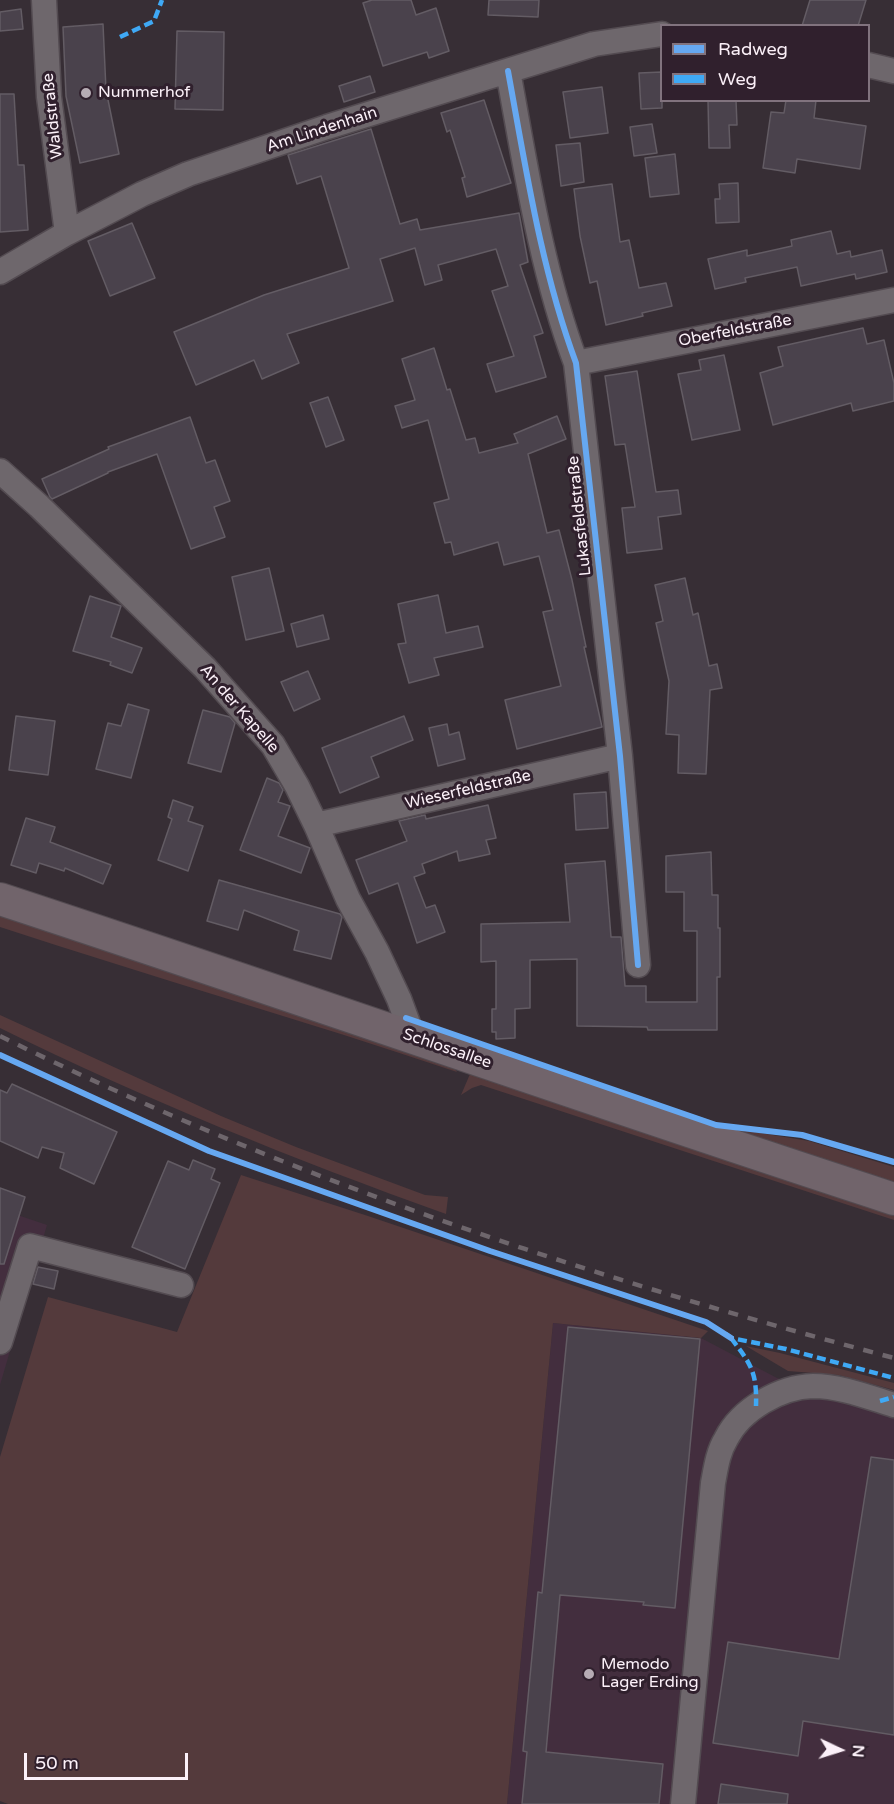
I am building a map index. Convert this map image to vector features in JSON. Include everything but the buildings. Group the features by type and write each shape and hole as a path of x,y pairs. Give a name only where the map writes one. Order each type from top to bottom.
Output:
{"main road":[{"name":"Schlossallee","path":"0,899 413,1037 687,1132 894,1199"}],"street":[{"name":"Waldstraße","path":"44,0 49,97 67,232"},
{"name":"Am Lindenhain","path":"0,273 67,232 188,174 594,44 660,34"},
{"path":"870,65 894,71"},
{"name":"Lukasfeldstraße","path":"507,71 534,217 561,324 576,363 620,756 638,964"},
{"name":"Oberfeldstraße","path":"576,363 894,300"},
{"name":"An der Kapelle","path":"0,471 39,506 219,683 273,745 297,786 348,899 377,952 399,999 413,1037"},
{"name":"Wieserfeldstraße","path":"316,825 620,756"},
{"path":"0,1342 30,1246 181,1285"},
{"path":"683,1804 713,1482 718,1457 726,1437 738,1422 756,1406 788,1391 813,1386 894,1404"}],"shaded area":[{"path":"0,915 451,1063 457,1072 0,927"},
{"path":"0,1015 221,1116 296,1147 425,1195 448,1197 446,1214 276,1150 165,1104 0,1028"},
{"path":"470,1074 894,1209 894,1220 481,1085 461,1095"},
{"path":"724,1127 809,1141 894,1167 894,1187"},
{"path":"241,1175 708,1331 701,1338 553,1323 507,1804 8,1804 0,1801 0,1457 48,1297 177,1332"},
{"path":"0,1209 47,1225 0,1385"},
{"path":"553,1323 701,1338 777,1378 894,1410 894,1804 507,1804"},
{"path":"746,1346 894,1383 894,1390 839,1375 788,1371"}],"railway":[{"path":"0,1036 107,1087 216,1134 439,1219 552,1258 665,1293 894,1358"}],"marked path":[{"path":"120,37 154,21 162,0"},
{"path":"726,1334 731,1338 786,1349 894,1378"},
{"path":"731,1338 754,1376 756,1406"},
{"path":"880,1401 894,1397"}],"cycle path":[{"path":"508,71 544,255 553,292 576,363 620,756 638,965"},
{"path":"406,1018 716,1125 802,1135 894,1162"},
{"path":"0,1055 209,1151 490,1251 706,1322 731,1338"}],"place":[{"name":"Nummerhof","path":"86,93"},
{"name":"Memodo Lager Erding","path":"589,1674"}]}
